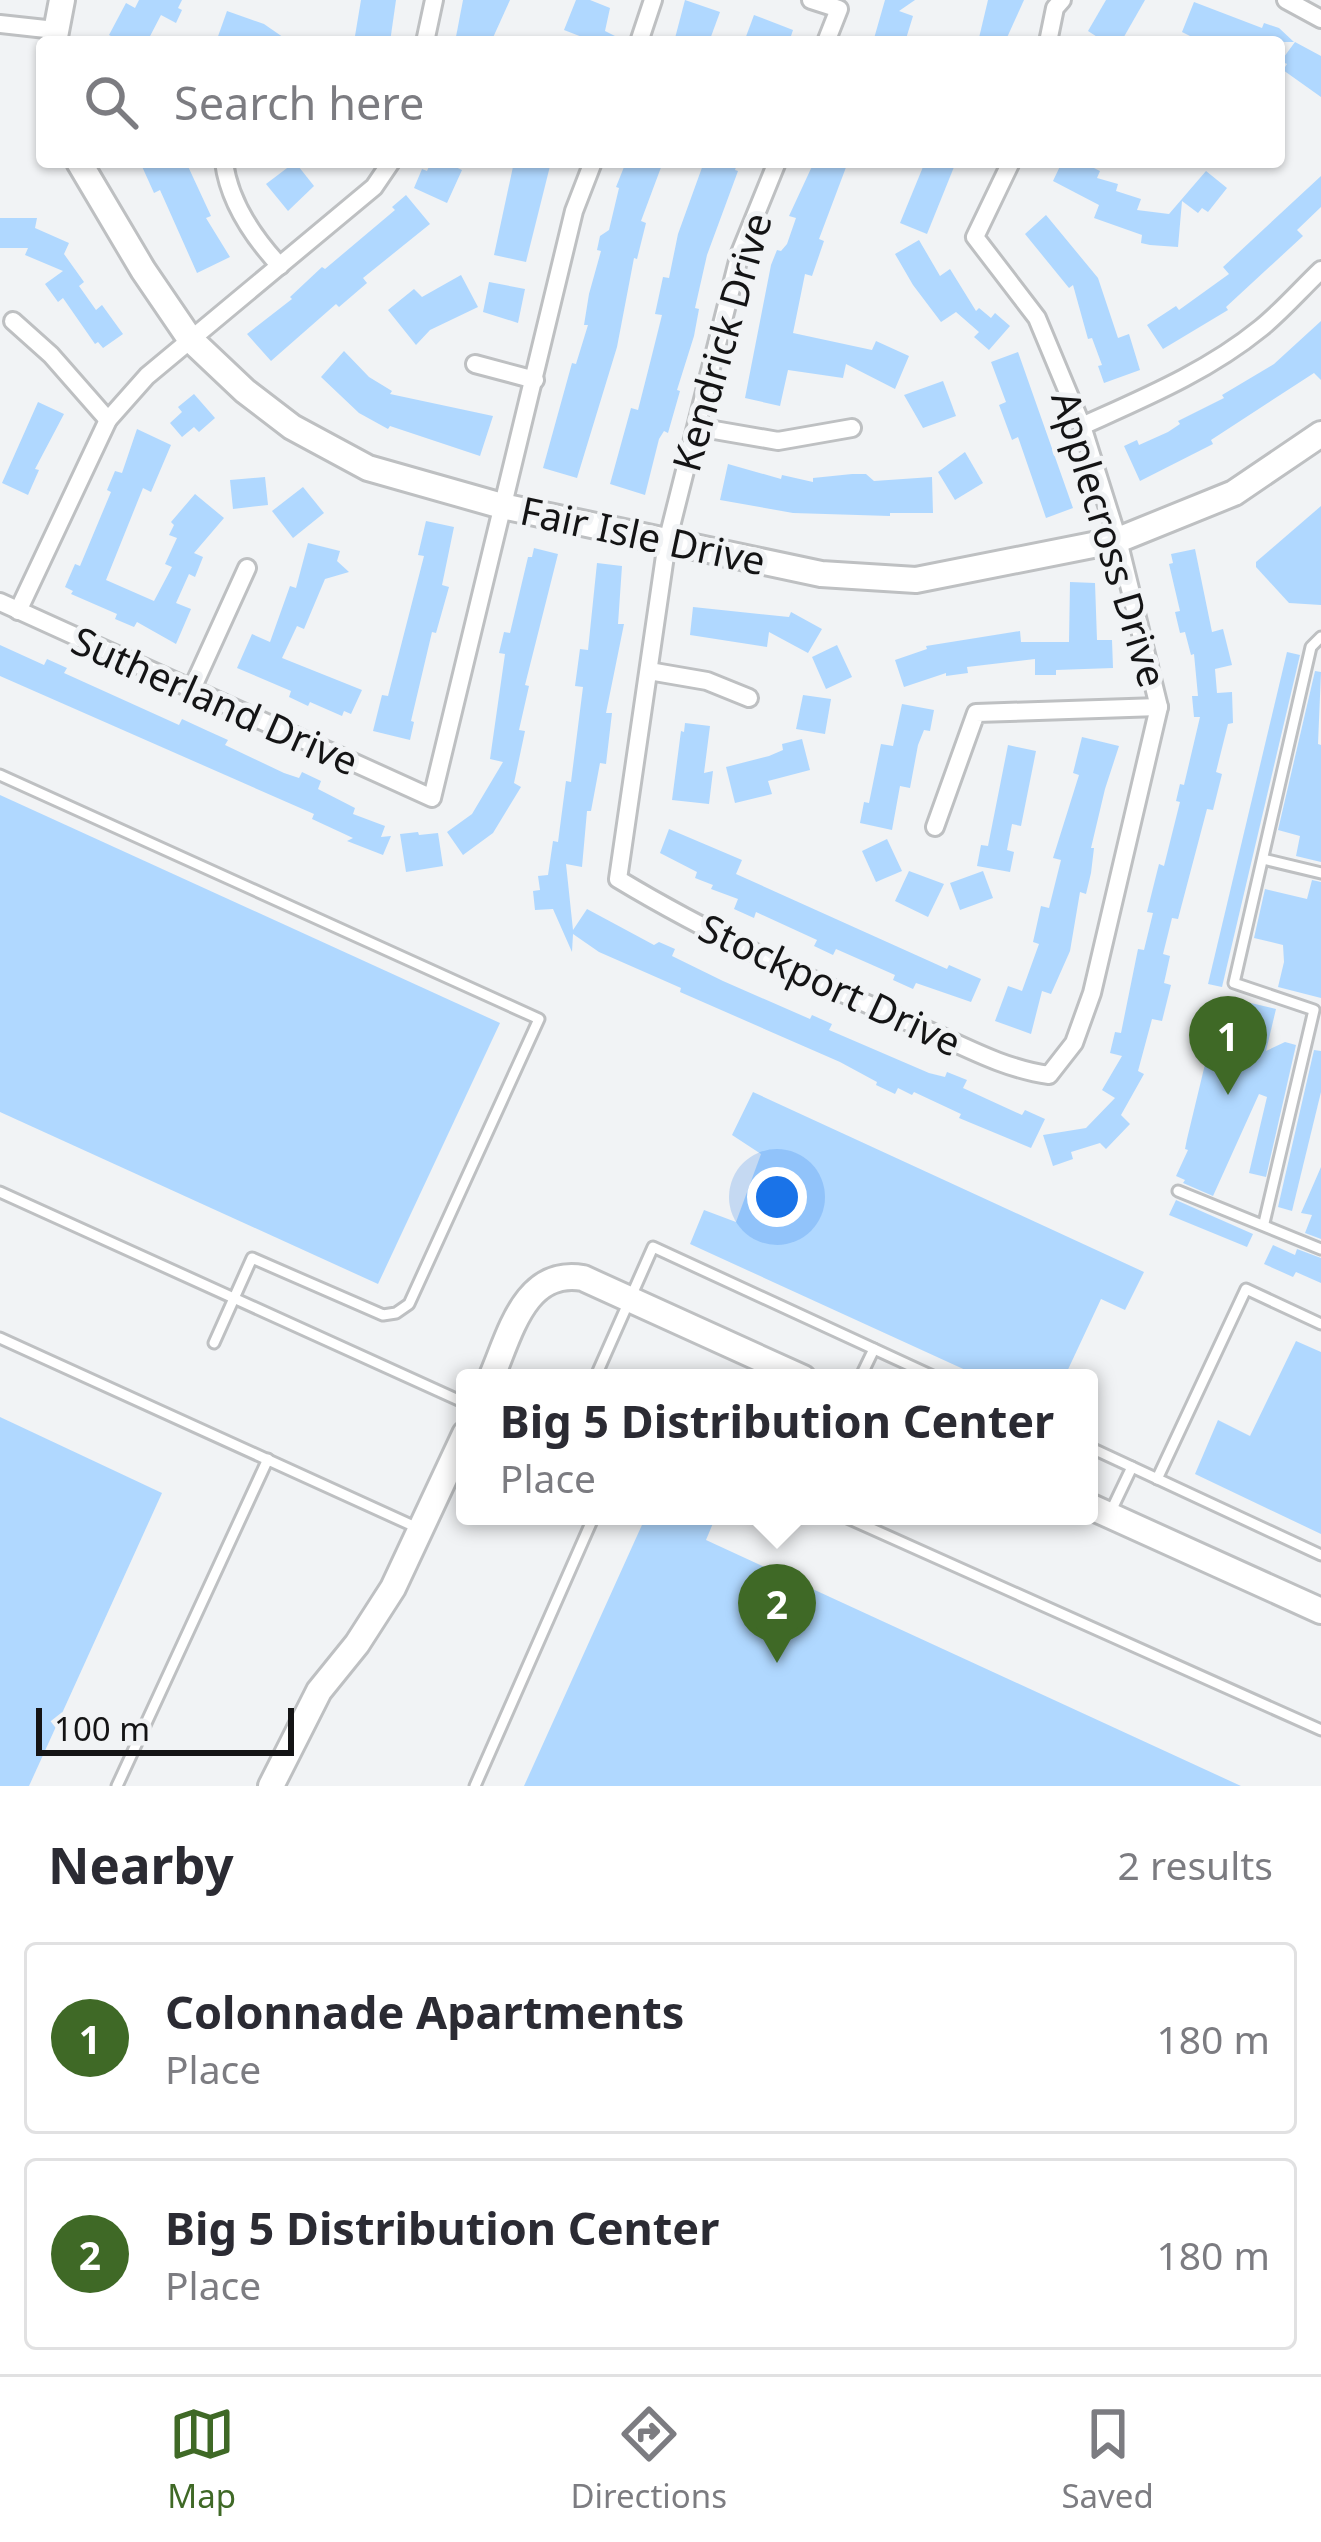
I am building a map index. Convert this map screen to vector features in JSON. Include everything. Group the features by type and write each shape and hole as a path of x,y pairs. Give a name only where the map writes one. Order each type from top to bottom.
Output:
{"street":[{"path":"0,24 54,36 62,0"},
{"path":"425,36 434,0"},
{"path":"641,36 653,0"},
{"path":"811,0 839,9 828,36"},
{"path":"1049,36 1055,8 1062,0"},
{"path":"1286,0 1321,20"},
{"name":"Fair Isle Drive","path":"83,168 190,339 245,391 323,446 415,484 502,506 821,574 916,580 1118,540 1234,493 1317,443"},
{"path":"225,168 245,218 280,266"},
{"path":"17,611 108,420 147,376 374,187 387,168"},
{"path":"502,506 574,212 591,168"},
{"name":"Kendrick Drive","path":"618,879 667,542 740,253 775,168"},
{"name":"Applecross Drive","path":"1008,168 975,237 1037,318 1082,426 1118,540 1159,707 1092,993 1074,1043 1049,1075"},
{"path":"1082,426 1169,388 1219,358 1263,327 1321,270"},
{"path":"13,321 51,355 108,420"},
{"path":"475,364 535,380"},
{"path":"697,428 778,441 852,428"},
{"name":"Sutherland Drive","path":"0,602 431,797 502,506"},
{"path":"191,691 247,568"},
{"path":"649,671 707,681 749,698"},
{"path":"935,827 976,713 1159,707"},
{"name":"Stockport Drive","path":"618,879 719,937 820,984 1003,1063 1049,1075"},
{"path":"495,1369 526,1299 550,1279 569,1276 783,1369"},
{"path":"271,1786 305,1713 383,1603 456,1453"},
{"path":"1099,1511 1321,1611"}],"lane":[{"path":"1264,1223 1315,1010 1234,983 1311,646 1321,637"},
{"path":"0,775 539,1019 409,1304 382,1315 252,1258 214,1343"},
{"path":"1263,859 1321,873"},
{"path":"1178,1191 1321,1249"},
{"path":"0,1192 456,1398"},
{"path":"599,1369 653,1247 918,1369"},
{"path":"1157,1479 1246,1289 1321,1324"},
{"path":"0,1338 421,1529"},
{"path":"864,1369 874,1349"},
{"path":"1098,1451 1321,1555"},
{"path":"117,1786 268,1459"},
{"path":"1099,1511 1132,1467"},
{"path":"476,1786 590,1525"},
{"path":"863,1525 1321,1730"}],"building":[{"path":"139,0 182,0 176,23 161,15 150,36 109,35 126,3 135,8"},
{"path":"361,0 396,0 391,36 355,36"},
{"path":"463,0 510,0 494,36 456,36"},
{"path":"576,0 590,0 610,8 605,31 615,36 580,36 564,30"},
{"path":"685,0 720,12 711,36 676,36"},
{"path":"885,0 915,0 899,11 913,16 907,36 875,36"},
{"path":"988,0 1024,0 1008,36 979,36"},
{"path":"1106,0 1145,0 1124,36 1096,36 1088,31"},
{"path":"1194,2 1262,28 1264,23 1279,28 1294,42 1285,42 1285,36 1190,36 1182,32"},
{"path":"227,11 264,24 281,36 218,36"},
{"path":"754,15 793,30 791,36 746,36"},
{"path":"1295,42 1321,56 1321,97 1285,71 1285,56"},
{"path":"143,168 189,168 211,216 206,218 230,257 197,273 160,190 154,193"},
{"path":"287,168 300,168 314,186 288,211 266,184"},
{"path":"513,168 550,168 526,262 494,255"},
{"path":"624,168 661,168 641,221 646,223 634,258 617,347 577,478 543,468 572,363 576,364 588,325 584,325 589,294 601,251 597,250 600,236 609,230"},
{"path":"702,168 736,168 707,255 680,391 668,433 664,431 659,439 645,495 610,484 631,408 638,410 662,315 655,314 663,277 669,278 678,234"},
{"path":"811,168 846,168 819,239 824,241 812,276 805,274 793,333 872,350 876,341 909,356 895,389 846,364 843,378 788,370 780,406 745,398 771,265 777,250 787,244 796,218 789,216"},
{"path":"923,168 954,168 927,234 900,223"},
{"path":"1059,168 1094,168 1100,171 1097,178 1118,184 1116,191 1141,199 1137,210 1169,214 1206,171 1227,188 1208,212 1202,208 1198,213 1182,201 1178,247 1141,243 1142,235 1094,218 1099,205 1053,181"},
{"path":"422,169 462,170 447,203 414,188"},
{"path":"1321,176 1321,207 1297,230 1303,236 1228,310 1163,349 1147,325 1176,306 1179,310 1229,274 1223,267"},
{"path":"406,195 430,224 271,361 247,334 395,210 392,207"},
{"path":"1046,215 1098,278 1118,338 1129,334 1140,370 1104,383 1073,285 1069,288 1025,234"},
{"path":"0,218 37,218 35,228 69,243 64,254 84,282 79,286 96,310 102,305 123,334 103,348 95,344 63,298 58,302 45,284 63,271 25,255 28,248 0,248"},
{"path":"919,240 940,276 950,269 976,311 979,308 991,318 995,313 1010,326 989,350 974,337 979,332 956,312 941,322 913,285 895,254"},
{"path":"461,275 478,307 430,330 416,345 388,310 414,289 422,297"},
{"path":"489,282 525,289 518,323 483,312"},
{"path":"1321,321 1321,380 1314,373 1211,440 1213,444 1140,481 1124,446 1168,432 1178,421 1224,398 1222,395 1274,364"},
{"path":"344,351 390,394 493,416 480,456 388,429 359,413 321,377"},
{"path":"1018,352 1073,508 1046,518 1018,437 1012,440 999,405 1006,402 991,362"},
{"path":"943,381 956,416 923,428 904,395"},
{"path":"194,394 215,418 199,432 194,427 182,437 170,423 182,412 178,407"},
{"path":"38,402 64,414 35,469 39,470 28,495 2,483"},
{"path":"137,429 171,445 151,492 143,488 106,580 154,601 172,567 165,564 177,538 169,535 171,522 195,494 224,518 194,553 203,557 176,603 191,609 176,644 137,622 134,627 115,619 117,614 65,587 75,564 80,566 111,492 107,490 115,471 122,473"},
{"path":"965,452 983,483 955,500 938,472"},
{"path":"728,464 781,479 782,475 813,482 813,478 852,474 866,474 874,481 932,477 933,513 793,513 720,500"},
{"path":"265,477 268,505 233,509 230,480"},
{"path":"303,487 324,513 293,538 272,511"},
{"path":"1321,506 1321,605 1289,603 1256,562"},
{"path":"426,521 454,527 442,585 449,587 436,633 432,632 410,740 373,731 382,695 388,696 424,556 418,555"},
{"path":"308,543 340,551 337,561 349,572 325,579 304,629 297,626 282,658 362,690 351,714 344,711 342,716 310,702 308,706 289,697 291,691 237,668 252,634 270,642 290,586 296,588"},
{"path":"534,548 558,554 525,685 529,686 519,730 525,731 514,783 521,787 493,833 463,855 447,832 472,814 503,762 490,759 505,654 499,653 504,632 510,633"},
{"path":"1195,549 1212,632 1223,629 1232,665 1215,669 1217,693 1232,692 1233,723 1228,724 1216,772 1222,774 1213,810 1207,809 1178,919 1172,918 1163,954 1170,956 1164,983 1171,985 1162,1021 1152,1019 1138,1071 1144,1074 1121,1115 1130,1124 1106,1149 1100,1143 1071,1152 1073,1159 1053,1166 1043,1135 1086,1128 1115,1098 1102,1090 1122,1056 1110,1053 1115,1032 1121,1033 1138,949 1144,950 1153,913 1147,912 1159,864 1164,866 1180,784 1184,785 1200,717 1194,717 1192,696 1198,696 1194,654 1185,632 1180,633 1169,564 1173,563 1171,554"},
{"path":"597,563 622,566 618,624 624,624 606,713 612,713 606,764 600,763 591,811 587,811 582,867 566,864 573,930 587,909 654,945 659,942 675,949 672,956 723,981 832,1024 829,1030 929,1073 945,1077 947,1072 967,1080 963,1088 1022,1115 1025,1110 1045,1119 1031,1148 959,1118 961,1114 914,1092 898,1088 895,1094 840,1062 599,952 573,934 572,952 553,909 535,910 533,891 540,890 538,876 548,875 553,841 558,842 566,781 571,782 583,687 575,686 580,649 588,650"},
{"path":"1070,582 1095,583 1097,640 1112,640 1113,668 1035,675 1035,659 967,667 968,673 946,673 904,687 895,660 926,646 1020,631 1021,642 1069,642"},
{"path":"693,607 789,617 791,612 822,629 808,653 769,632 767,647 690,635"},
{"path":"0,645 44,665 47,659 67,668 64,673 179,725 182,719 284,773 299,778 302,772 321,781 318,789 355,808 353,814 385,826 381,837 391,836 383,855 347,841 353,838 312,819 314,814 0,676"},
{"path":"837,645 852,677 826,689 812,657"},
{"path":"1287,652 1300,655 1222,987 1208,984"},
{"path":"1315,671 1321,672 1321,862 1296,856 1300,836 1278,830"},
{"path":"803,695 831,699 825,734 796,729"},
{"path":"902,704 934,710 930,731 924,730 918,745 910,788 900,786 892,830 860,823 881,744 893,746"},
{"path":"685,723 710,726 704,773 713,771 709,804 672,800"},
{"path":"1082,737 1119,746 1091,848 1086,894 1080,892 1070,951 1051,994 1042,991 1031,1034 995,1021 1008,986 1022,991 1039,944 1033,942 1041,906 1049,908 1061,860 1053,858 1079,775 1073,773"},
{"path":"802,739 810,770 768,781 772,794 735,803 726,767 769,756 783,750 782,744"},
{"path":"1008,745 1036,751 1021,826 1012,824 1007,850 1014,852 1010,872 977,866 981,845 988,846"},
{"path":"0,795 500,1023 378,1284 0,1112"},
{"path":"669,829 742,860 736,874 947,969 949,965 981,979 971,1002 916,983 913,989 893,980 895,975 836,949 833,955 814,946 817,940 756,912 754,918 734,909 738,899 711,889 713,885 695,878 697,872 660,853"},
{"path":"438,833 443,866 406,872 400,834"},
{"path":"887,839 902,871 876,882 862,851"},
{"path":"909,871 944,884 928,917 895,901"},
{"path":"983,871 993,898 960,910 950,883"},
{"path":"1312,880 1321,882 1321,998 1278,987 1283,945 1254,938 1265,889 1307,899"},
{"path":"1234,999 1276,1009 1266,1051 1285,1042 1296,1045 1266,1177 1249,1173 1267,1097 1259,1094 1213,1196 1176,1176 1188,1150 1214,1027 1227,1027"},
{"path":"1314,1050 1321,1051 1321,1092 1292,1211 1278,1207"},
{"path":"753,1092 1144,1272 1125,1310 1101,1299 1068,1369 963,1369 690,1244 704,1210 736,1222 761,1154 732,1135"},
{"path":"1321,1167 1321,1239 1305,1233 1312,1215 1301,1213"},
{"path":"1176,1200 1253,1234 1247,1247 1169,1215"},
{"path":"1273,1245 1295,1255 1297,1249 1321,1258 1321,1283 1264,1264"},
{"path":"1296,1341 1321,1352 1321,1534 1195,1474 1218,1420 1250,1436"},
{"path":"0,1417 162,1493 29,1786 0,1786"},
{"path":"642,1525 712,1525 706,1540 1241,1786 524,1786"}],"place":[{"name":"Colonnade Apartments","path":"1228,1095"},
{"name":"Big 5 Distribution Center","path":"777,1663"}]}
